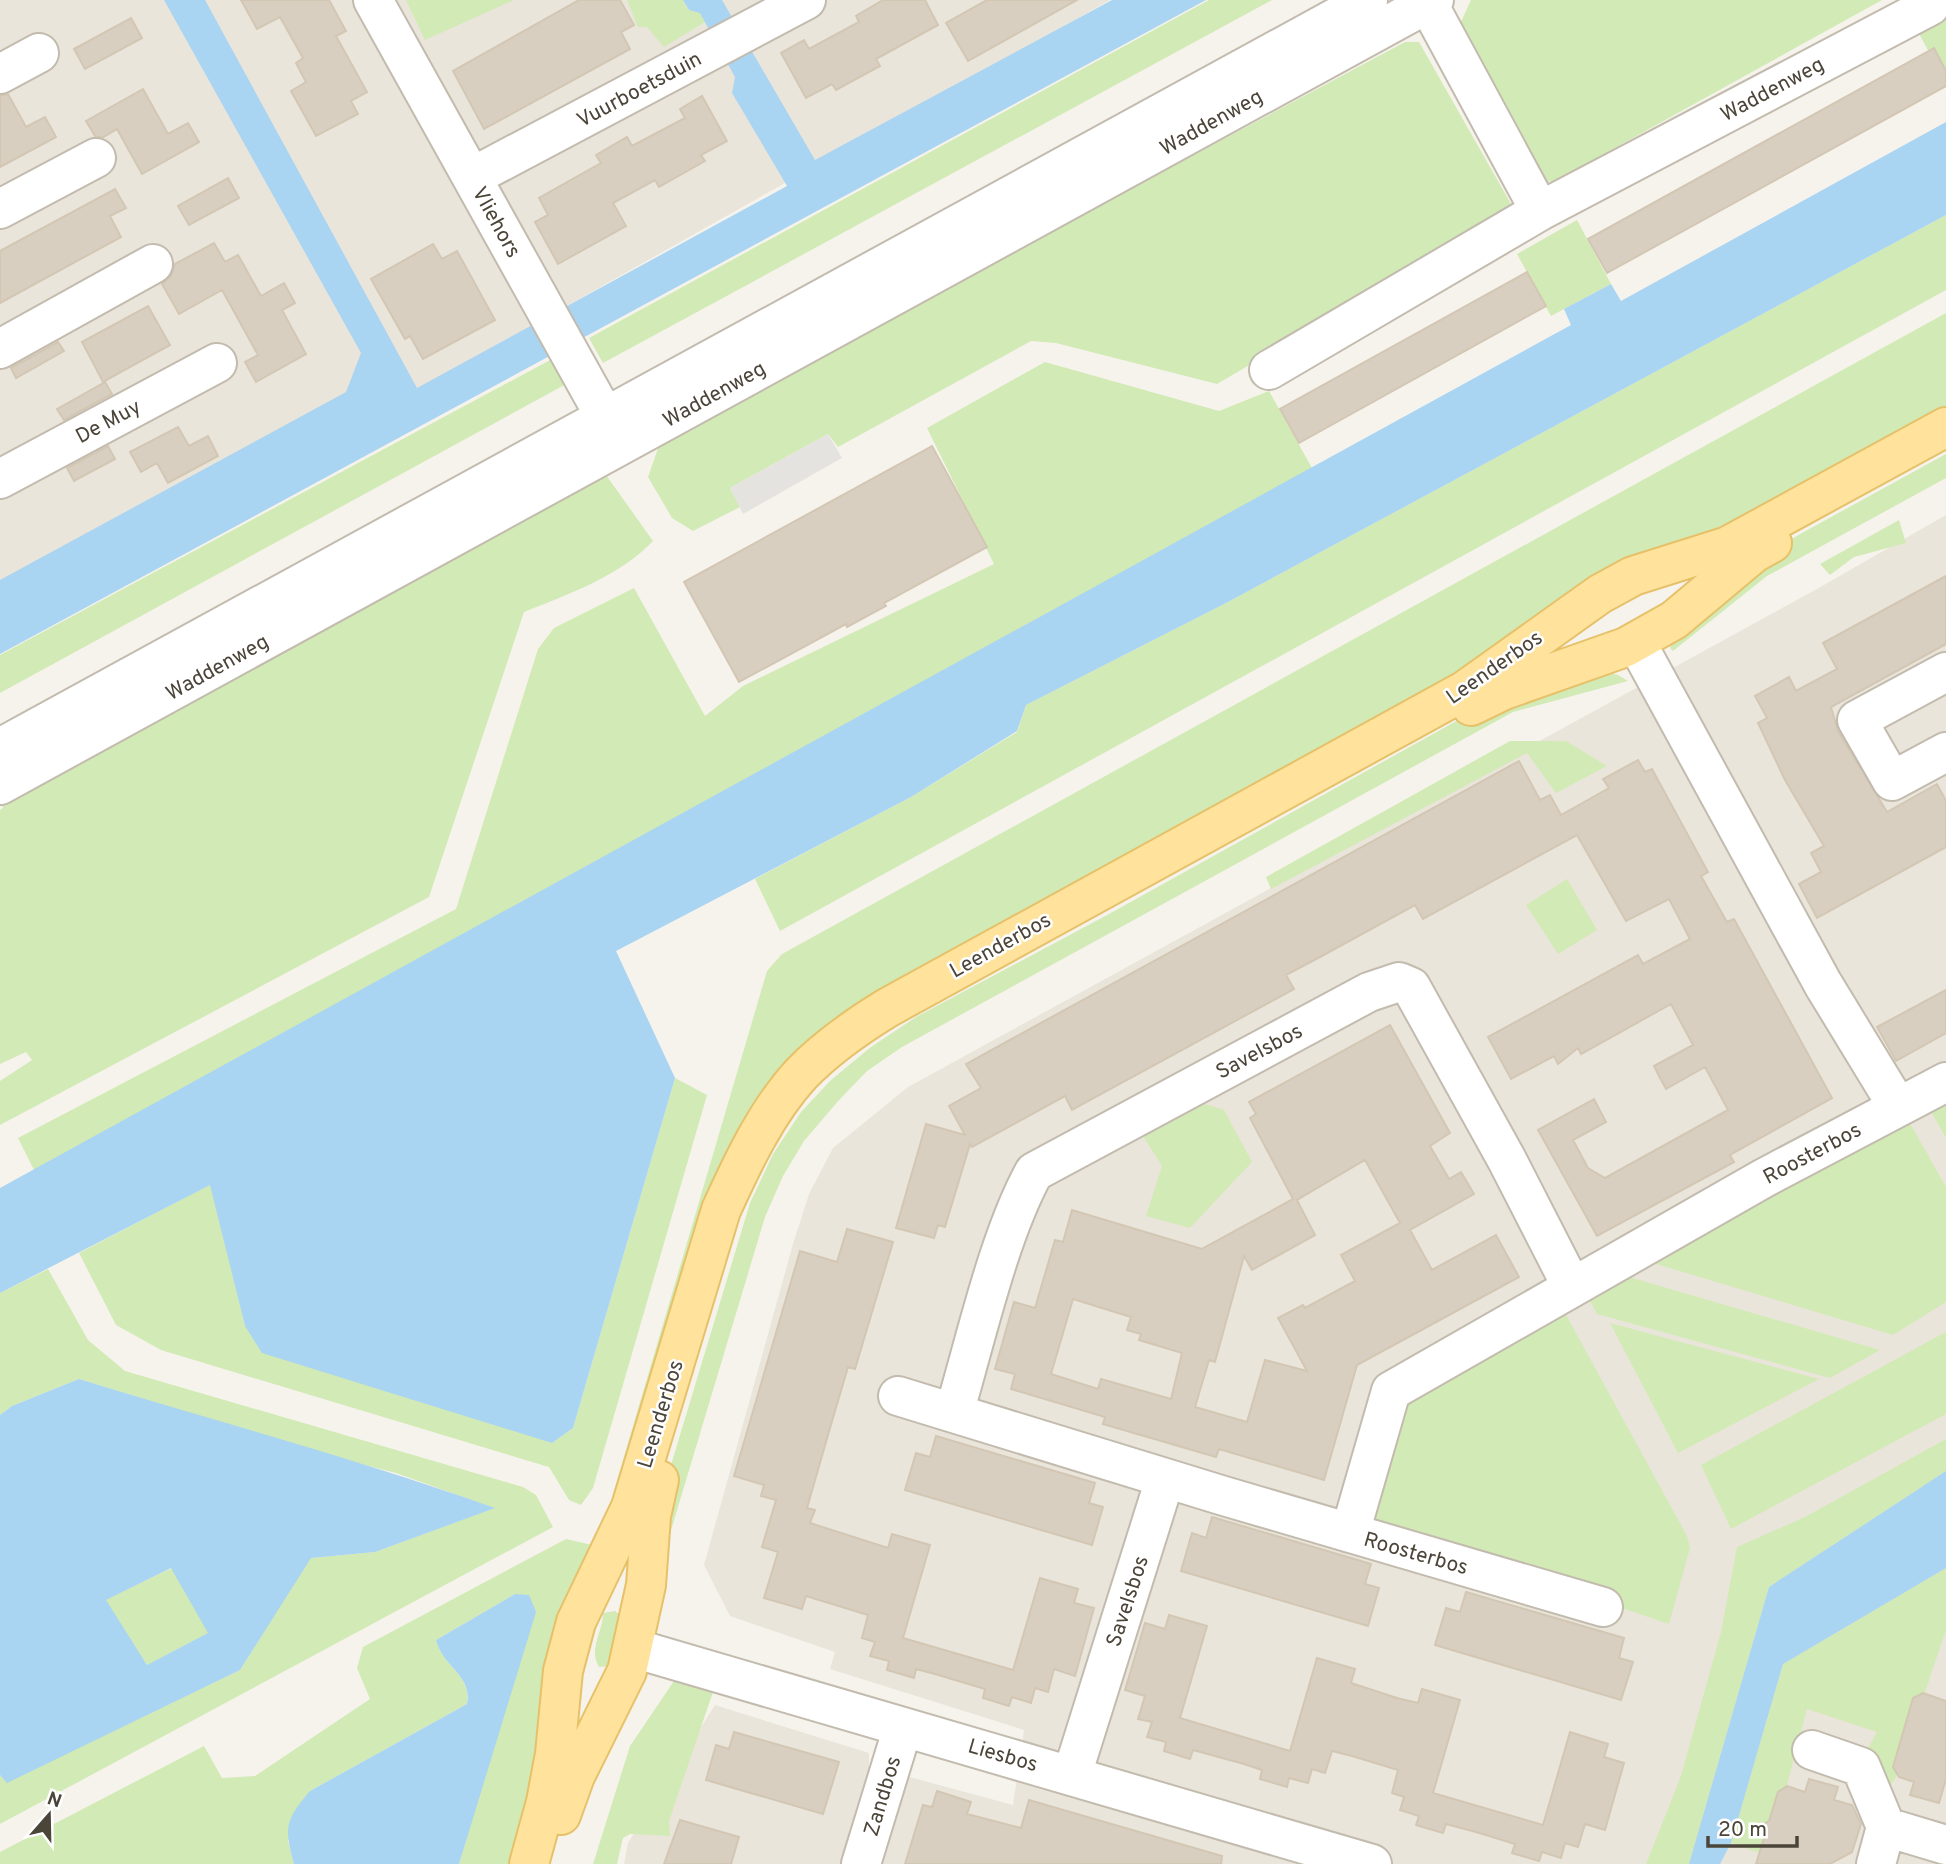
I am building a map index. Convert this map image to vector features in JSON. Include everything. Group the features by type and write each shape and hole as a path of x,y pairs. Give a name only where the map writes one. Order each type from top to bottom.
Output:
{"main road":[{"name":"Leenderbos","path":"528,1864 553,1763 564,1671 576,1622 635,1495 721,1210 741,1167 774,1110 800,1075 844,1035 887,1008 1464,691 1579,607 1633,576 1728,546 1760,531 1946,427"},
{"name":"Leenderbos","path":"547,1864 575,1776 618,1691 633,1648 643,1603 656,1489 730,1236 769,1147 796,1109 827,1076 859,1048 898,1021 1478,702 1636,642 1674,620 1754,553 1946,448"},
{"path":"1655,568 1674,577 1683,589 1685,601 1674,620"},
{"path":"1579,607 1571,642 1574,651 1597,659"},
{"path":"594,1581 612,1575 634,1580 643,1603"},
{"path":"564,1671 581,1692 598,1699 618,1691"}],"street":[{"name":"Vliehors","path":"373,0 613,430"},
{"name":"Vuurboetsduin","path":"472,177 806,0"},
{"name":"Waddenweg","path":"0,785 613,430 1368,0"},
{"name":"Waddenweg","path":"0,748 613,430 1429,1 1540,211"},
{"name":"Waddenweg","path":"1269,370 1540,211 1930,6"},
{"path":"0,74 39,53"},
{"path":"0,209 96,158"},
{"path":"0,349 153,264"},
{"name":"De Muy","path":"0,479 216,363"},
{"path":"1636,642 1823,984 1898,1107"},
{"path":"1946,671 1857,720 1892,781 1946,752"},
{"name":"Savelsbos","path":"954,1413 999,1263 1024,1190 1034,1172 1369,992 1399,982 1411,987 1507,1160 1572,1287"},
{"name":"Roosterbos","path":"1350,1533 1391,1391 1764,1178 1946,1082"},
{"path":"898,1396 1166,1479"},
{"name":"Roosterbos","path":"1166,1479 1603,1607"},
{"name":"Savelsbos","path":"1072,1775 1166,1479"},
{"name":"Liesbos","path":"633,1648 1373,1864"},
{"name":"Zandbos","path":"861,1864 903,1727"},
{"path":"1812,1750 1861,1767 1886,1827 1876,1864"},
{"path":"1886,1827 1946,1845"}],"shaded area":[{"path":"0,0 1110,0 382,410 0,611"},
{"path":"828,434 842,458 743,514 730,488"},
{"path":"1946,515 1946,1864 624,1864 628,1843 715,1705 869,1753 869,1766 1013,1805 1024,1730 830,1669 835,1652 730,1616 704,1565 793,1244 809,1194 833,1148 908,1087 1817,589"}],"green space":[{"path":"406,0 514,0 425,40"},
{"path":"627,0 683,0 688,10 700,12 705,22 664,47 647,27 638,27"},
{"path":"1209,0 1272,0 603,363 589,338"},
{"path":"1471,0 1882,0 1555,181 1536,183 1456,33"},
{"path":"1946,14 1946,83 1918,32"},
{"path":"1405,42 1419,42 1511,204 1509,213 1217,384 1056,343 1031,341 838,447 828,434 730,488 740,507 693,531 672,518 648,477 661,440"},
{"path":"1946,215 1946,290 780,931 755,879 911,797 1017,732 1026,705 1228,602"},
{"path":"1577,220 1611,284 1551,316 1517,254"},
{"path":"1946,313 1946,416 1511,645 792,1073 615,1521 608,1511 767,971 782,954"},
{"path":"554,358 568,383 0,693 0,655"},
{"path":"1045,362 1219,411 1269,391 1312,468 34,1170 18,1138 456,909 538,649 554,628 634,588 705,716 743,686 994,564 927,428"},
{"path":"1946,454 1946,478 1767,576 1673,651 1670,648 1675,632 1760,556"},
{"path":"606,475 653,541 610,574 524,612 429,897 0,1125 0,1081 32,1060 26,1052 0,1064 0,810 3,808 0,797"},
{"path":"1899,520 1906,543 1854,557 1830,575 1820,564"},
{"path":"1601,671 1618,675 1628,681 1513,712 902,1047 867,1071 804,1141 783,1176 765,1217 669,1537 659,1535 668,1475 750,1203 773,1154 801,1112 831,1080 871,1047 916,1017 1109,914 1496,699"},
{"path":"1510,741 1566,741 1607,766 1556,793 1527,753 1271,889 1266,877"},
{"path":"1567,879 1597,930 1558,954 1526,905"},
{"path":"675,1078 707,1095 593,1488 581,1505 569,1500 549,1467 161,1350 116,1325 79,1253 211,1184 245,1326 552,1443 573,1428"},
{"path":"1946,1096 1946,1138 1928,1106"},
{"path":"1205,1104 1224,1110 1252,1162 1190,1228 1146,1216 1162,1166 1143,1136"},
{"path":"1907,1118 1946,1187 1946,1302 1893,1335 1653,1263"},
{"path":"48,1269 88,1340 125,1371 523,1487 536,1495 553,1527 0,1824 0,1775 7,1782 240,1670 310,1558 375,1552 494,1508 396,1473 326,1455 79,1379 12,1406 0,1415 0,1293"},
{"path":"1629,1277 1880,1350 1830,1378 1597,1314 1589,1299"},
{"path":"1565,1313 1687,1536 1690,1548 1669,1624 1365,1521 1400,1406"},
{"path":"1610,1323 1819,1379 1678,1453"},
{"path":"1946,1332 1946,1414 1731,1529 1701,1465"},
{"path":"1946,1439 1946,1471 1769,1587 1689,1864 1646,1864 1681,1776 1721,1632 1737,1547 1805,1517"},
{"path":"566,1539 601,1547 521,1864 459,1864 483,1780 515,1594 436,1640 444,1657 465,1685 467,1704 310,1791 288,1841 294,1864 0,1864 0,1852 204,1746 222,1778 255,1776 370,1699 357,1668 363,1647"},
{"path":"172,1568 209,1633 147,1665 105,1600"},
{"path":"1946,1568 1946,1630 1896,1777 1886,1792 1862,1759 1877,1732 1807,1709 1768,1856 1731,1843 1783,1664"},
{"path":"615,1611 622,1617 613,1666 599,1667 595,1647 603,1613"},
{"path":"674,1681 688,1681 714,1689 669,1821 670,1836 630,1834 623,1838 617,1864 593,1864 630,1746"}],"water":[{"path":"164,0 205,0 417,388 787,186 732,93 735,77 700,13 689,10 683,0 722,0 815,160 1112,0 1206,0 0,654 0,580 346,392 361,353"},
{"path":"1946,122 1946,215 1228,602 1026,705 1017,731 911,797 616,951 675,1078 573,1428 552,1443 262,1353 245,1326 210,1185 0,1293 0,1188 1571,325 1564,309 1611,284 1621,301"},
{"path":"79,1379 340,1457 495,1508 375,1552 311,1558 240,1670 7,1783 0,1775 0,1415 12,1406","holes":["171,1568 208,1633 147,1665 106,1600"]},
{"path":"1946,1471 1946,1568 1783,1664 1731,1843 1720,1864 1689,1864 1769,1587"},
{"path":"515,1594 529,1595 536,1612 459,1864 294,1864 289,1825 291,1817 310,1791 467,1704 466,1686 444,1657 436,1640"}],"building":[{"path":"241,0 329,0 346,31 336,36 367,92 351,101 358,114 316,136 291,91 306,82 296,63 303,58 280,17 257,29"},
{"path":"579,0 620,0 634,25 621,32 630,49 484,129 453,71"},
{"path":"883,0 925,0 938,25 876,59 880,66 836,90 832,84 806,98 781,53 804,40 809,49 859,22 856,16"},
{"path":"987,0 1077,0 968,61 946,23"},
{"path":"131,18 142,38 85,69 74,49"},
{"path":"1934,48 1946,71 1946,86 1607,273 1588,239"},
{"path":"143,89 168,134 188,123 199,142 142,174 117,129 102,138 95,136 86,121"},
{"path":"8,94 26,127 45,117 56,137 0,167 0,96"},
{"path":"702,96 727,141 701,155 705,161 659,187 655,180 613,203 626,226 558,264 535,222 548,215 539,198 601,163 596,155 627,137 632,146 685,118 680,109"},
{"path":"228,178 239,198 189,225 178,206"},
{"path":"115,189 126,208 110,216 121,237 0,303 0,251"},
{"path":"214,243 225,262 238,255 261,296 284,283 295,303 282,310 306,354 256,382 245,362 258,355 222,290 179,314 162,284 171,276 175,264"},
{"path":"433,244 442,259 457,251 495,320 423,359 410,336 405,339 371,279"},
{"path":"1527,272 1546,306 1299,443 1280,409"},
{"path":"148,306 170,345 103,382 82,342"},
{"path":"58,342 64,351 16,378 11,368"},
{"path":"105,382 112,394 64,420 57,409"},
{"path":"178,427 189,446 208,436 218,456 168,483 157,463 141,472 130,452"},
{"path":"108,446 115,459 74,481 67,468"},
{"path":"932,446 987,547 884,603 886,606 847,627 846,624 739,682 684,582"},
{"path":"1946,576 1946,644 1831,707 1838,731 1887,812 1937,784 1946,801 1946,847 1817,918 1799,884 1821,872 1811,853 1824,846 1785,780 1758,723 1767,718 1755,696 1789,677 1796,691 1837,669 1823,643"},
{"path":"1638,760 1645,772 1652,769 1708,872 1701,876 1727,922 1734,919 1832,1098 1730,1155 1734,1162 1597,1236 1538,1130 1594,1099 1606,1122 1573,1140 1588,1168 1605,1178 1728,1110 1705,1067 1666,1089 1659,1076 1654,1066 1693,1045 1671,1004 1581,1054 1578,1048 1558,1064 1554,1056 1511,1079 1488,1037 1638,955 1643,964 1690,939 1669,899 1626,921 1577,835 1423,919 1415,905 1286,975 1294,989 1072,1110 1065,1096 972,1147 970,1144 945,1227 938,1225 934,1238 896,1228 926,1124 965,1135 949,1106 981,1088 966,1064 1519,761 1540,800 1550,795 1561,815 1609,788 1603,779"},
{"path":"1946,990 1946,1033 1896,1061 1877,1027"},
{"path":"1390,1025 1450,1133 1430,1146 1449,1179 1461,1172 1474,1194 1410,1230 1432,1270 1496,1235 1519,1277 1357,1365 1324,1480 1219,1449 1216,1457 1103,1424 1105,1417 1011,1389 1015,1374 995,1369 1014,1302 1035,1308 1055,1240 1063,1242 1072,1210 1202,1249 1293,1199 1250,1118 1256,1114 1249,1102","holes":["1365,1160 1400,1223 1341,1255 1355,1281 1305,1308 1303,1305 1278,1318 1307,1371 1265,1360 1247,1422 1195,1407 1209,1360 1215,1362 1244,1256 1252,1270 1315,1235 1297,1200","1073,1299 1131,1317 1127,1330 1141,1334 1139,1340 1182,1353 1171,1399 1101,1379 1098,1389 1051,1374"]},
{"path":"847,1229 893,1242 855,1369 848,1367 807,1508 815,1510 810,1523 888,1548 892,1534 930,1545 903,1638 1013,1670 1040,1578 1078,1589 1074,1603 1094,1608 1075,1676 1054,1669 1048,1692 1035,1688 1031,1703 1012,1697 1009,1706 983,1698 985,1689 935,1674 916,1669 914,1678 887,1670 889,1661 870,1656 875,1642 862,1638 868,1615 806,1596 802,1609 764,1598 778,1552 762,1547 776,1500 761,1496 764,1485 734,1476 800,1251 837,1262"},
{"path":"936,1436 1095,1483 1089,1503 1103,1507 1092,1545 905,1490 916,1453 930,1457"},
{"path":"1212,1517 1371,1564 1365,1584 1379,1588 1368,1626 1181,1571 1192,1533 1206,1538"},
{"path":"1466,1592 1624,1638 1619,1658 1633,1662 1621,1700 1435,1645 1446,1608 1460,1612"},
{"path":"1169,1615 1207,1626 1180,1718 1290,1751 1317,1658 1355,1669 1351,1683 1397,1698 1418,1703 1422,1689 1460,1700 1433,1793 1543,1825 1570,1732 1608,1744 1604,1757 1624,1763 1605,1830 1585,1824 1578,1847 1565,1843 1561,1858 1542,1852 1539,1861 1512,1853 1515,1844 1476,1832 1446,1824 1443,1833 1416,1825 1419,1816 1400,1810 1404,1797 1392,1793 1398,1770 1352,1756 1332,1751 1325,1773 1312,1769 1308,1783 1289,1778 1287,1787 1260,1779 1262,1770 1244,1764 1193,1750 1190,1759 1164,1751 1166,1742 1147,1737 1152,1722 1138,1719 1145,1696 1125,1690 1145,1623 1165,1629"},
{"path":"1923,1693 1946,1701 1946,1779 1939,1803 1910,1795 1914,1782 1899,1777 1893,1767 1913,1698"},
{"path":"734,1732 839,1762 823,1814 706,1780 716,1745 729,1749"},
{"path":"1809,1779 1838,1787 1834,1800 1852,1805 1861,1824 1852,1852 1830,1864 1756,1864 1766,1832 1762,1825 1769,1821 1778,1792 1787,1786 1805,1792"},
{"path":"937,1791 971,1802 967,1814 1021,1828 1029,1800 1222,1856 1221,1864 905,1864 923,1805 932,1807"},
{"path":"680,1820 739,1837 731,1864 664,1864"}]}
